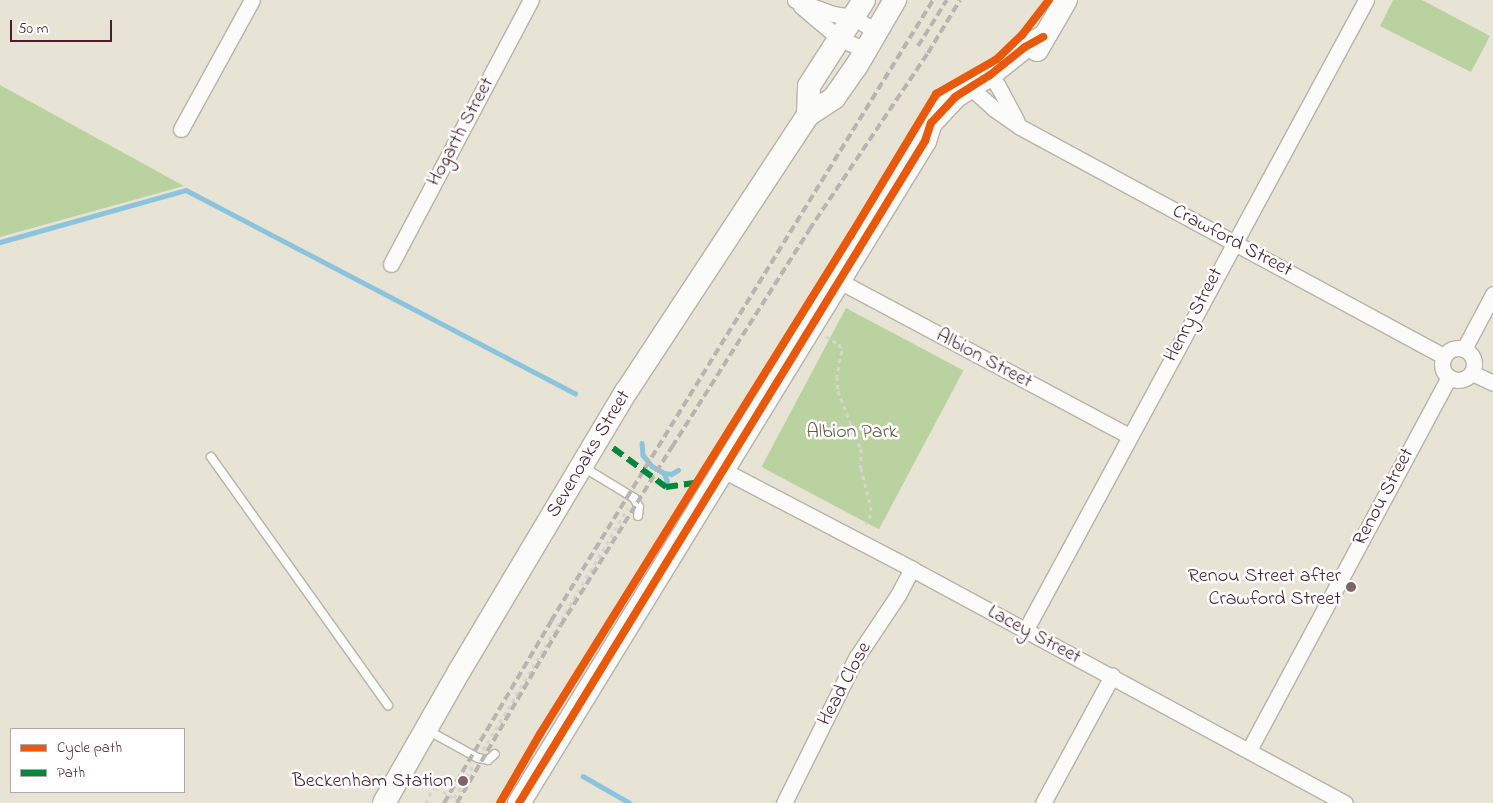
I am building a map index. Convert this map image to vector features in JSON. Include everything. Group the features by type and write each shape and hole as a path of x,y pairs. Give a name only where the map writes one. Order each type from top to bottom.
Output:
{"main road":[{"name":"Sevenoaks Street","path":"384,803 490,619 626,392 808,115 834,98 895,0"},
{"path":"519,803 925,141 984,86 1034,56 1043,37 1066,0"},
{"path":"808,115 809,86 858,9"}],"street":[{"path":"181,129 252,0"},
{"name":"Hogarth Street","path":"391,264 531,0"},
{"path":"795,0 833,14 858,9 871,41 840,40 795,0"},
{"name":"Henry Street","path":"1025,631 1234,241 1366,0"},
{"path":"984,86 1020,127"},
{"name":"Crawford Street","path":"984,86 1020,127 1444,356"},
{"name":"Albion Street","path":"839,281 1129,436"},
{"path":"1464,348 1493,294"},
{"path":"1464,348 1471,354 1474,362 1472,372 1464,379 1456,380 1449,377 1444,371 1444,356 1450,350 1464,348"},
{"path":"1472,372 1493,383"},
{"name":"Renou Street","path":"1248,750 1449,377"},
{"name":"Lacey Street","path":"723,470 1112,676 1345,803"},
{"name":"Head Close","path":"784,803 856,658 898,595 912,569"},
{"path":"1043,803 1112,676"}],"lane":[{"path":"211,457 388,705"},
{"path":"582,467 634,498 639,507 638,516"},
{"path":"427,730 478,758 488,760 495,754"}],"path":[{"path":"826,336 839,344 842,351 837,377 838,391 862,449 861,468 872,507 871,515 866,525"},
{"path":"454,798 634,498"},
{"path":"422,780 462,803"},
{"path":"425,803 434,787"}],"green space":[{"path":"1393,0 1422,0 1490,36 1471,72 1380,26"},
{"path":"0,85 184,186 0,237"},
{"name":"Albion Park","path":"846,308 963,370 879,529 761,467"}],"waterway":[{"path":"0,242 186,190 575,393"},
{"path":"642,443 643,455 652,466 664,473 667,480 666,487"},
{"path":"664,473 671,474 678,470"},
{"path":"583,776 630,803"}],"railway":[{"path":"444,803 551,621 933,0"},
{"path":"918,46 947,0"},
{"path":"457,803 561,625 672,447 809,230 928,53 960,0"}],"marked path":[{"path":"613,448 666,487 696,483"}],"cycle path":[{"path":"500,803 540,734 851,235 936,94 997,59 1022,35 1049,0"},
{"path":"519,803 925,141 931,123 955,97 990,75 1025,47 1043,37"}],"place":[{"name":"Renou Street after Crawford Street","path":"1351,587"},
{"name":"Beckenham Station","path":"463,781"}]}
